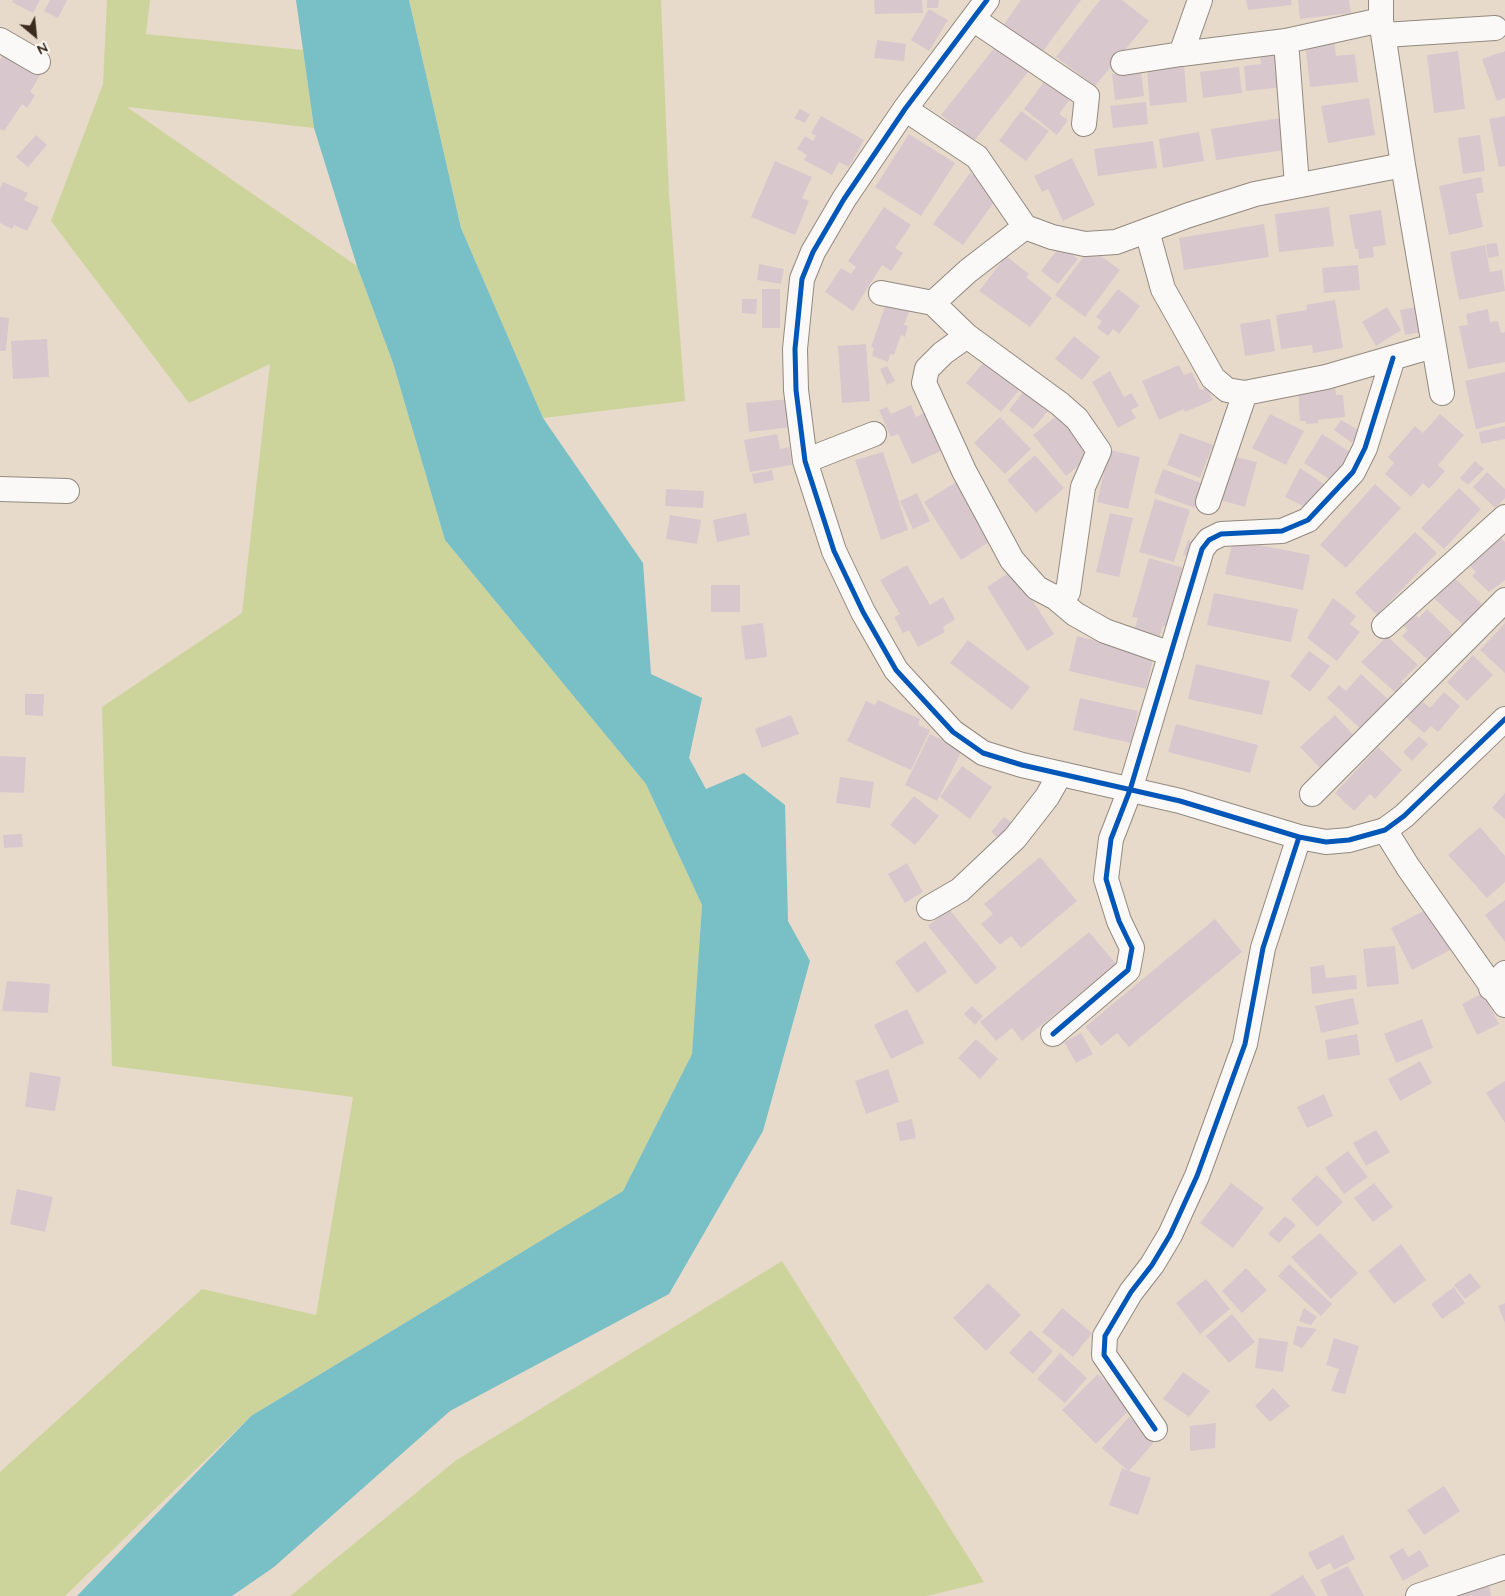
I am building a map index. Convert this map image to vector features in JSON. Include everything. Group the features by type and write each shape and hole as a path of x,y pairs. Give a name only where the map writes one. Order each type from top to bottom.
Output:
{"street":[{"path":"987,0 905,109 844,199 813,252 802,279 795,358 796,390 805,461 834,552 863,612 896,670 953,732 983,753 1060,774 1180,801 1299,837 1326,842 1349,840 1385,830 1404,816 1505,720"},
{"path":"1181,54 1200,0"},
{"path":"1122,63 1286,41 1382,18 1495,28"},
{"path":"1382,18 1403,165 1442,392"},
{"path":"973,19 1087,96 1084,124"},
{"path":"0,40 38,62"},
{"path":"1286,41 1297,185"},
{"path":"905,109 977,157 1025,227 1052,237 1085,244 1116,242 1226,203 1297,185 1403,165"},
{"path":"933,303 968,271 1025,227"},
{"path":"1147,231 1163,289 1213,378 1227,390 1246,393 1326,377 1433,346"},
{"path":"881,293 933,303 967,336 1060,404 1077,419 1099,451 1082,487 1068,592 1056,598"},
{"path":"967,336 927,369 924,384 964,470 1012,560 1037,588 1056,598 1075,614 1105,630 1170,654"},
{"path":"1053,1034 1128,970 1132,948 1119,921 1106,879 1111,838 1130,790 1202,548 1209,540 1221,534 1282,531 1308,520 1353,472 1365,448 1393,358"},
{"path":"1208,502 1246,393"},
{"path":"805,461 874,434"},
{"path":"0,489 67,491"},
{"path":"1384,626 1505,517"},
{"path":"1312,794 1505,600"},
{"path":"929,908 960,890 1015,838 1047,797 1060,774"},
{"path":"1385,830 1500,989"},
{"path":"1154,1428 1104,1354 1105,1336 1170,1235 1197,1176 1245,1044 1262,948 1299,837"},
{"path":"1418,1596 1505,1567"}],"green space":[{"path":"107,0 150,0 146,34 303,50 314,128 127,107 357,266 393,363 445,540 646,784 702,905 692,1054 623,1191 251,1416 65,1596 0,1596 0,1472 202,1289 316,1315 353,1097 112,1066 102,707 242,613 270,364 189,403 51,221 103,84"},
{"path":"409,0 661,0 669,193 685,401 543,418 461,228"},
{"path":"782,1261 984,1582 927,1596 290,1596 455,1461"}],"water":[{"path":"296,0 409,0 461,228 543,418 643,563 651,674 702,698 689,758 706,789 744,773 785,805 788,921 810,961 763,1131 669,1294 450,1411 274,1567 232,1596 77,1596 251,1416 623,1191 692,1054 702,905 646,784 445,540 393,363 357,266 314,128"}],"building":[{"path":"13,0 40,0 33,13 12,2"},
{"path":"50,0 67,0 58,18 44,11"},
{"path":"874,0 922,0 923,13 875,14"},
{"path":"927,0 939,0 938,8 927,8"},
{"path":"1021,0 1081,0 1040,55 1002,27"},
{"path":"1100,0 1122,0 1149,21 1095,86 1056,57"},
{"path":"1246,0 1291,0 1292,5 1248,10"},
{"path":"1298,0 1349,0 1351,13 1300,19"},
{"path":"929,9 948,20 929,51 911,40"},
{"path":"877,40 906,44 904,61 874,58"},
{"path":"1334,41 1336,56 1355,54 1358,82 1310,87 1305,44"},
{"path":"999,42 1032,67 974,141 941,115"},
{"path":"1284,47 1284,87 1246,91 1244,66 1261,64 1259,50"},
{"path":"6,51 41,74 30,92 35,95 27,108 22,104 4,131 0,129 0,60"},
{"path":"1458,51 1465,109 1434,113 1427,55"},
{"path":"1505,51 1505,98 1497,101 1482,59"},
{"path":"1184,64 1187,102 1150,106 1147,68"},
{"path":"1239,67 1242,93 1203,98 1200,72"},
{"path":"1141,70 1144,96 1115,100 1112,74"},
{"path":"1046,79 1071,98 1059,114 1068,120 1057,135 1024,109"},
{"path":"1369,98 1375,135 1328,143 1321,106"},
{"path":"1146,102 1148,124 1113,128 1110,106"},
{"path":"800,109 810,114 805,123 794,118"},
{"path":"1021,111 1049,131 1026,161 999,141"},
{"path":"821,116 864,140 849,167 839,162 832,175 804,160 807,155 797,149 805,136 813,141 816,136 811,133"},
{"path":"1505,116 1505,166 1499,167 1489,119"},
{"path":"1287,117 1292,149 1216,160 1211,129"},
{"path":"1199,132 1204,161 1163,168 1159,139"},
{"path":"909,134 955,163 921,216 875,187"},
{"path":"36,135 47,145 28,167 16,157"},
{"path":"1480,135 1485,171 1463,174 1458,138"},
{"path":"1153,141 1157,168 1098,176 1094,149"},
{"path":"1072,158 1095,205 1063,221 1048,189 1042,192 1034,176"},
{"path":"775,161 812,177 802,198 809,201 795,235 751,217"},
{"path":"970,173 1000,194 963,245 933,224"},
{"path":"1481,177 1484,192 1476,194 1483,227 1449,235 1439,186"},
{"path":"3,182 28,193 24,200 39,207 27,231 14,225 12,229 0,223 0,189"},
{"path":"884,207 911,225 895,248 903,253 891,271 882,265 853,311 825,292 841,268 851,274 856,267 848,261"},
{"path":"1329,207 1334,246 1279,252 1275,214"},
{"path":"1381,210 1386,245 1373,247 1374,257 1359,259 1358,249 1355,249 1349,215"},
{"path":"1264,224 1269,257 1184,270 1179,238"},
{"path":"1497,243 1499,256 1488,258 1486,244"},
{"path":"1485,245 1490,272 1502,270 1505,291 1459,300 1450,252"},
{"path":"1060,246 1078,259 1058,284 1041,271"},
{"path":"1090,248 1120,270 1085,317 1055,295"},
{"path":"1006,256 1029,274 1026,277 1052,298 1030,327 979,291"},
{"path":"759,264 784,269 781,284 757,280"},
{"path":"1358,265 1360,290 1324,293 1322,268"},
{"path":"762,289 780,289 780,328 762,328"},
{"path":"1118,289 1140,306 1119,334 1113,329 1108,336 1097,328 1102,321 1096,317"},
{"path":"742,299 757,299 756,314 742,313"},
{"path":"1335,300 1343,348 1313,353 1312,345 1281,349 1276,315 1307,310 1306,305"},
{"path":"887,301 910,309 904,325 908,326 905,337 901,335 894,355 890,354 888,362 872,356 874,348 871,347"},
{"path":"1387,307 1401,330 1376,346 1362,322"},
{"path":"1417,307 1422,332 1405,335 1400,310"},
{"path":"1488,309 1490,322 1498,321 1501,333 1505,332 1505,362 1468,369 1459,326 1468,325 1466,314"},
{"path":"0,317 9,318 6,351 0,351"},
{"path":"1270,319 1275,351 1245,356 1240,324"},
{"path":"1074,336 1100,357 1082,380 1055,359"},
{"path":"47,339 49,377 13,379 11,341"},
{"path":"866,344 870,401 842,403 838,346"},
{"path":"990,355 1024,384 1001,412 966,383"},
{"path":"1179,365 1184,375 1192,372 1200,390 1207,387 1213,400 1185,412 1184,409 1159,420 1142,381"},
{"path":"887,366 895,381 887,385 880,369"},
{"path":"1110,371 1124,397 1131,393 1139,406 1131,410 1136,418 1118,428 1092,382"},
{"path":"1505,372 1505,422 1476,429 1465,381"},
{"path":"1335,384 1336,395 1343,395 1345,417 1318,420 1318,423 1306,424 1306,421 1300,421 1298,387"},
{"path":"1029,385 1053,405 1033,429 1009,410"},
{"path":"791,399 793,427 749,432 746,403"},
{"path":"911,405 916,417 924,413 941,451 912,464 898,434 891,437 879,410 887,407 891,414"},
{"path":"1064,410 1092,455 1066,476 1033,435"},
{"path":"1270,414 1304,431 1286,465 1252,448"},
{"path":"1440,414 1464,435 1438,465 1445,471 1429,489 1423,483 1411,497 1385,474 1394,463 1388,457 1415,426 1423,433"},
{"path":"1000,417 1031,449 1005,474 974,443"},
{"path":"1341,420 1360,431 1352,443 1334,430"},
{"path":"1505,426 1505,439 1481,444 1479,432"},
{"path":"1180,433 1213,445 1200,478 1167,465"},
{"path":"777,434 780,449 789,447 792,465 750,472 744,440"},
{"path":"1322,434 1350,452 1332,481 1304,463"},
{"path":"1109,450 1140,457 1128,509 1097,502"},
{"path":"883,452 908,530 881,540 855,460"},
{"path":"1035,455 1064,488 1036,513 1007,480"},
{"path":"1232,456 1257,462 1245,507 1220,500"},
{"path":"1475,461 1484,469 1468,485 1460,478"},
{"path":"1300,468 1324,484 1307,508 1285,497"},
{"path":"1163,469 1204,484 1195,508 1154,493"},
{"path":"772,470 774,480 754,484 752,474"},
{"path":"1487,472 1505,489 1505,498 1495,508 1473,487"},
{"path":"956,482 992,540 961,560 924,502"},
{"path":"1375,484 1401,508 1346,568 1320,545"},
{"path":"1459,488 1481,509 1444,549 1421,528"},
{"path":"666,489 704,491 703,508 665,506"},
{"path":"917,493 930,521 913,529 900,501"},
{"path":"1155,499 1190,510 1174,562 1139,552"},
{"path":"746,513 750,535 717,542 713,520"},
{"path":"1110,513 1133,518 1119,577 1096,572"},
{"path":"670,515 701,520 697,544 666,539"},
{"path":"1415,532 1437,553 1377,615 1355,593"},
{"path":"1499,536 1505,542 1505,580 1489,592 1472,576 1476,572 1470,566"},
{"path":"1188,540 1197,543 1192,558 1183,555"},
{"path":"1233,540 1310,555 1303,590 1225,574"},
{"path":"1149,558 1187,569 1170,628 1163,626 1159,638 1134,631 1138,618 1132,617"},
{"path":"907,565 930,605 943,597 955,619 943,627 945,632 918,647 909,630 903,633 894,617 900,614 880,580"},
{"path":"1013,570 1054,634 1027,651 987,587"},
{"path":"1448,572 1483,605 1463,625 1428,593"},
{"path":"711,585 740,585 740,612 711,612"},
{"path":"1214,593 1298,609 1291,642 1207,625"},
{"path":"1333,598 1356,616 1350,624 1360,632 1337,661 1307,638"},
{"path":"1427,609 1454,635 1429,661 1402,636 1408,630 1399,622 1410,610 1419,618"},
{"path":"763,623 767,657 745,660 741,626"},
{"path":"1505,623 1505,673 1480,650"},
{"path":"1077,636 1154,654 1146,689 1069,671"},
{"path":"1387,636 1418,665 1401,682 1406,686 1398,695 1361,662"},
{"path":"968,640 1030,687 1012,710 950,663"},
{"path":"1309,651 1330,666 1310,692 1290,676"},
{"path":"1473,655 1493,675 1467,701 1447,682"},
{"path":"1196,664 1270,681 1262,715 1188,699"},
{"path":"1361,674 1391,702 1363,731 1327,698 1339,685 1346,691"},
{"path":"1444,692 1460,706 1438,732 1431,726 1424,733 1399,711 1414,694 1430,708"},
{"path":"25,694 44,694 43,716 25,715"},
{"path":"1080,698 1138,711 1131,743 1073,730"},
{"path":"878,700 920,719 918,725 930,730 911,770 847,741 866,701 875,705"},
{"path":"791,715 799,734 762,748 755,729"},
{"path":"1335,715 1356,738 1322,770 1300,747"},
{"path":"1176,724 1258,745 1250,773 1168,752"},
{"path":"930,734 962,750 937,801 905,785"},
{"path":"1419,736 1428,744 1412,761 1403,752"},
{"path":"1378,747 1402,770 1375,799 1370,794 1354,811 1335,793"},
{"path":"0,756 26,757 24,793 0,792"},
{"path":"962,766 992,787 970,819 940,797"},
{"path":"840,777 874,782 870,808 836,803"},
{"path":"1505,793 1505,819 1492,808"},
{"path":"914,796 939,816 915,845 890,825"},
{"path":"1004,817 1011,822 1015,818 1019,821 1001,841 991,832"},
{"path":"1480,827 1505,856 1505,882 1487,898 1448,855"},
{"path":"22,834 23,847 4,848 3,835"},
{"path":"1040,857 1077,901 1021,948 1011,936 1000,945 981,924 993,914 984,904"},
{"path":"907,863 923,892 905,903 888,874"},
{"path":"1505,900 1505,942 1485,915"},
{"path":"1431,907 1452,949 1412,970 1391,928"},
{"path":"949,909 997,968 976,985 928,926"},
{"path":"1215,919 1242,952 1129,1047 1117,1033 1101,1046 1085,1027"},
{"path":"1089,932 1116,964 1022,1041 1012,1028 996,1041 980,1022"},
{"path":"925,941 947,972 917,993 895,962"},
{"path":"1395,946 1399,984 1367,987 1363,949"},
{"path":"1324,965 1326,978 1356,975 1357,989 1312,994 1310,967"},
{"path":"7,981 50,984 48,1013 2,1011"},
{"path":"1483,993 1499,1024 1477,1035 1462,1004"},
{"path":"1353,998 1359,1024 1321,1033 1315,1006"},
{"path":"972,1006 983,1016 975,1025 964,1014"},
{"path":"907,1009 924,1043 891,1059 874,1025"},
{"path":"1422,1019 1433,1048 1396,1063 1384,1034"},
{"path":"1081,1033 1093,1054 1076,1063 1064,1042"},
{"path":"1357,1034 1360,1055 1328,1060 1325,1040"},
{"path":"976,1039 998,1059 980,1079 958,1058"},
{"path":"1420,1061 1432,1083 1400,1101 1388,1079"},
{"path":"888,1069 899,1102 866,1114 855,1081"},
{"path":"30,1072 61,1077 55,1111 25,1107"},
{"path":"1505,1081 1505,1123 1486,1093"},
{"path":"1324,1094 1333,1116 1307,1128 1297,1107"},
{"path":"912,1119 916,1138 900,1141 896,1123"},
{"path":"1376,1130 1390,1152 1366,1166 1353,1143"},
{"path":"1348,1151 1368,1177 1344,1194 1325,1168"},
{"path":"1317,1175 1343,1202 1317,1227 1291,1199"},
{"path":"1231,1183 1264,1208 1233,1248 1200,1223"},
{"path":"1374,1183 1393,1207 1373,1222 1354,1198"},
{"path":"17,1189 53,1197 45,1232 10,1224"},
{"path":"1285,1216 1296,1225 1279,1243 1268,1234"},
{"path":"1320,1233 1358,1273 1331,1299 1291,1257"},
{"path":"1401,1244 1426,1280 1394,1304 1368,1271"},
{"path":"1289,1264 1332,1304 1321,1316 1278,1276"},
{"path":"1246,1268 1267,1290 1242,1313 1222,1291"},
{"path":"1470,1273 1481,1287 1465,1299 1454,1285"},
{"path":"1206,1279 1230,1309 1200,1334 1176,1303"},
{"path":"988,1283 1021,1315 986,1351 953,1318"},
{"path":"1454,1287 1465,1303 1442,1319 1431,1304"},
{"path":"1505,1303 1505,1323 1498,1306"},
{"path":"1062,1308 1092,1333 1073,1357 1042,1332"},
{"path":"1304,1308 1317,1317 1311,1325 1299,1321"},
{"path":"1232,1314 1255,1342 1229,1363 1206,1336"},
{"path":"1297,1326 1317,1329 1302,1348 1293,1344"},
{"path":"1030,1330 1053,1351 1033,1374 1009,1353"},
{"path":"1259,1338 1288,1342 1283,1372 1255,1368"},
{"path":"1334,1338 1359,1346 1345,1394 1331,1391 1339,1369 1326,1365"},
{"path":"1060,1353 1087,1378 1065,1403 1037,1379"},
{"path":"1183,1372 1210,1391 1189,1417 1163,1399"},
{"path":"1098,1374 1132,1407 1096,1444 1062,1410"},
{"path":"1273,1388 1290,1406 1270,1422 1255,1406"},
{"path":"1129,1417 1156,1440 1129,1471 1151,1478 1138,1515 1109,1505 1122,1468 1128,1471 1102,1448"},
{"path":"1216,1423 1215,1448 1190,1451 1190,1426"},
{"path":"1444,1486 1460,1511 1424,1535 1407,1510"},
{"path":"1343,1535 1355,1559 1334,1570 1330,1563 1317,1570 1308,1553"},
{"path":"1403,1548 1408,1557 1420,1550 1429,1566 1403,1581 1389,1556"},
{"path":"1348,1566 1364,1596 1328,1596 1320,1580"},
{"path":"1303,1575 1316,1596 1269,1596"},
{"path":"1488,1580 1491,1596 1456,1596 1454,1587"}],"cycle path":[{"path":"987,0 905,109 844,199 813,252 802,279 795,349 796,390 805,461 834,551 863,612 896,670 953,732 983,753 1022,765 1180,801 1299,837 1326,842 1349,840 1385,830 1404,816 1505,719"},
{"path":"1053,1034 1128,970 1132,948 1119,921 1106,879 1111,839 1130,790 1202,549 1209,540 1221,534 1282,531 1308,520 1353,472 1365,448 1393,358"},
{"path":"1155,1429 1104,1355 1105,1336 1131,1292 1152,1265 1170,1235 1197,1176 1245,1044 1263,948 1299,837"}]}
